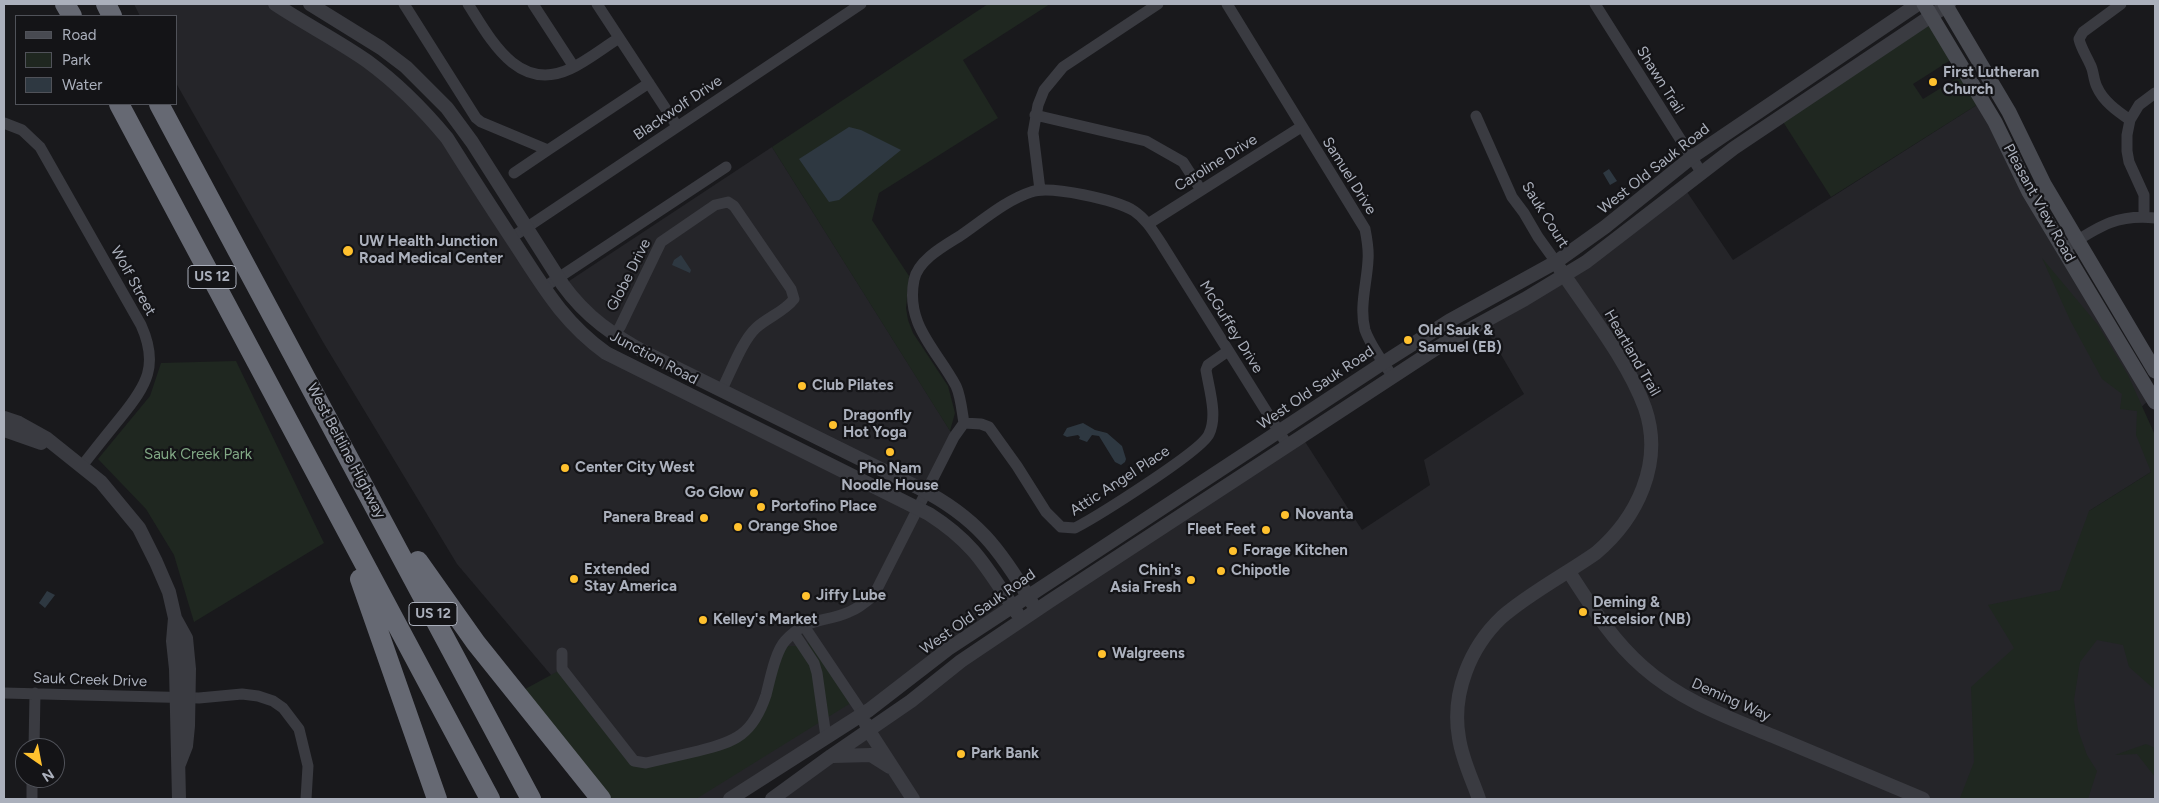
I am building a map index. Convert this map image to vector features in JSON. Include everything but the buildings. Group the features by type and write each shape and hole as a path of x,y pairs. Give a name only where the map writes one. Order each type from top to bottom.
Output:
{"highway":[{"path":"65,4 71,15"},
{"name":"US 12","path":"120,105 490,799"},
{"name":"West Beltline Highway","path":"160,105 530,799"},
{"path":"334,429 455,616 601,799"},
{"path":"305,451 358,575 437,799"}],"main road":[{"name":"Pleasant View Road","path":"1947,4 2009,112 2033,165 2155,371"},
{"name":"Pleasant View Road","path":"1928,10 1991,115 2018,173 2155,402"}],"street":[{"name":"Junction Road","path":"275,4 366,61 414,101 447,138 543,288 562,315 577,330 606,353 919,509 947,525 974,550 1022,620"},
{"name":"Junction Road","path":"310,4 381,48 426,86 459,123 577,303 614,335 927,492 955,508 985,535 1001,554 1036,610"},
{"path":"404,4 476,118 481,122 548,150"},
{"path":"468,4 505,57 512,65 525,71 540,74 556,74 574,67 619,38"},
{"path":"533,4 574,67"},
{"path":"598,4 677,126"},
{"name":"Blackwolf Drive","path":"511,238 861,4"},
{"path":"1040,190 1033,133 1035,115 1044,90 1063,67 1158,4"},
{"name":"Samuel Drive","path":"1228,4 1301,127 1365,229 1368,243 1368,260 1363,310 1364,322 1369,338 1393,377"},
{"name":"Shawn Trail","path":"1595,4 1701,172"},
{"name":"West Old Sauk Road","path":"730,799 863,714 908,682 948,649 1012,606 1383,362 1449,321 1556,262 1605,227 1692,157 1918,4"},
{"name":"West Old Sauk Road","path":"772,799 912,701 962,661 1036,610 1443,344 1565,276 1614,241 1701,172 1928,10 1947,4"},
{"path":"2121,4 2083,32 2079,39 2101,94 2113,108 2130,120"},
{"path":"514,173 648,83"},
{"path":"2064,248 2108,222 2149,218 2144,195 2129,162 2127,135 2130,120 2140,105 2155,92"},
{"path":"1035,115 1146,142 1183,162 1201,190"},
{"name":"Sauk Court","path":"1476,116 1512,197 1524,212 1538,237 1565,276"},
{"name":"Wolf Street","path":"4,123 22,130 32,138 42,152 140,325 149,349 150,366 145,384 82,466"},
{"name":"Caroline Drive","path":"1148,224 1301,127"},
{"path":"543,288 726,166"},
{"path":"562,653 562,669 634,761 646,763 725,745 745,733 763,704 782,646 811,622 848,613 874,595 954,437 964,423 956,386 916,323 912,302 915,278 924,263 939,250 1019,196 1040,190 1071,193 1121,204 1142,217 1148,224"},
{"name":"Globe Drive","path":"614,335 620,327 661,242 722,202 728,202 734,206 791,289 794,299 789,306 756,328 722,389"},
{"name":"McGuffey Drive","path":"1148,224 1288,446"},
{"name":"Heartland Trail","path":"1479,799 1465,763 1458,737 1458,702 1469,662 1483,638 1502,617 1569,572 1610,541 1634,510 1642,496 1650,448 1649,425 1638,390 1618,355 1565,276"},
{"name":"Attic Angel Place","path":"964,423 981,424 989,427 1017,466 1046,512 1061,527 1075,528 1160,474 1202,444 1210,434 1213,416 1206,370 1208,365 1228,351"},
{"path":"4,418 31,429 101,482 138,528 169,592 175,618 186,638 182,697 186,746 179,764 179,799"},
{"path":"4,430 59,449"},
{"name":"Deming Way","path":"1569,572 1616,640 1642,667 1668,687 1693,702 1743,724 1923,799"},
{"path":"799,630 863,714 869,731 913,799"},
{"path":"799,630 817,673 826,737"},
{"name":"Sauk Creek Drive","path":"4,693 182,697 251,695 273,701 284,708 299,729 308,766 306,799"},
{"path":"34,738 35,693"},
{"path":"831,756 871,755 893,769"}],"shaded area":[{"path":"134,4 275,4 414,101 577,330 947,525 1012,606 730,799 656,799 457,564 323,342 178,87 178,15 140,15"},
{"path":"1983,101 2148,401 2137,411 2151,472 2089,511 2155,654 2155,799 772,799 831,756 1302,437 1362,530 1430,485 1424,460 1524,394 1482,322 1525,299 1683,186 1733,260"},
{"path":"772,147 954,437 927,492 648,354 563,285"}],"green space":[{"path":"988,4 1050,4 963,60 998,118 879,193 872,220 909,276 906,308 908,320 913,333 948,386 955,413 950,431 772,147"},
{"path":"1932,16 1957,56 1913,84 1923,99 1967,72 1983,101 1831,197 1780,117"},
{"path":"2042,258 2098,325 2128,375 2155,435 2155,690 2129,667 2123,645 2097,640 2080,662 2074,700 2078,730 2087,755 2097,771 2088,799 1960,798 1974,762 1971,687 2014,648 1988,605 2060,590 2089,511 2151,472 2136,435 2137,411 2120,409 2122,394 2102,379 2070,320"},
{"name":"Sauk Creek Park","path":"236,361 324,543 194,622 174,555 146,509 98,459 150,396 161,363"},
{"path":"813,640 854,701 696,799 601,799 516,694 562,669 634,761 646,763 745,733 781,646 803,646"},
{"path":"2146,744 2155,748 2155,777 2137,754 2115,755"}],"water":[{"path":"849,127 861,130 901,150 839,200 829,202 799,159"},
{"path":"1609,169 1617,181 1610,185 1603,173"},
{"path":"681,255 691,270 690,273 672,265 674,260"},
{"path":"1083,423 1095,430 1107,433 1122,446 1126,459 1125,462 1121,465 1115,462 1099,436 1092,435 1087,442 1079,439 1078,435 1067,437 1063,435 1067,428"},
{"path":"47,591 55,595 45,608 39,603"}],"place":[{"name":"First Lutheran Church","path":"1933,82"},
{"name":"UW Health Junction Road Medical Center","path":"348,251"},
{"name":"Old Sauk & Samuel (EB)","path":"1408,340"},
{"name":"Club Pilates","path":"802,386"},
{"name":"Dragonfly Hot Yoga","path":"833,425"},
{"name":"Pho Nam Noodle House","path":"890,452"},
{"name":"Center City West","path":"565,468"},
{"name":"Go Glow","path":"754,493"},
{"name":"Portofino Place","path":"761,507"},
{"name":"Novanta","path":"1285,515"},
{"name":"Panera Bread","path":"704,518"},
{"name":"Orange Shoe","path":"738,527"},
{"name":"Fleet Feet","path":"1266,530"},
{"name":"Forage Kitchen","path":"1233,551"},
{"name":"Chipotle","path":"1221,571"},
{"name":"Extended Stay America","path":"574,579"},
{"name":"Chin's Asia Fresh","path":"1191,580"},
{"name":"Jiffy Lube","path":"806,596"},
{"name":"Deming & Excelsior (NB)","path":"1583,612"},
{"name":"Kelley's Market","path":"703,620"},
{"name":"Walgreens","path":"1102,654"},
{"name":"Park Bank","path":"961,754"}]}
